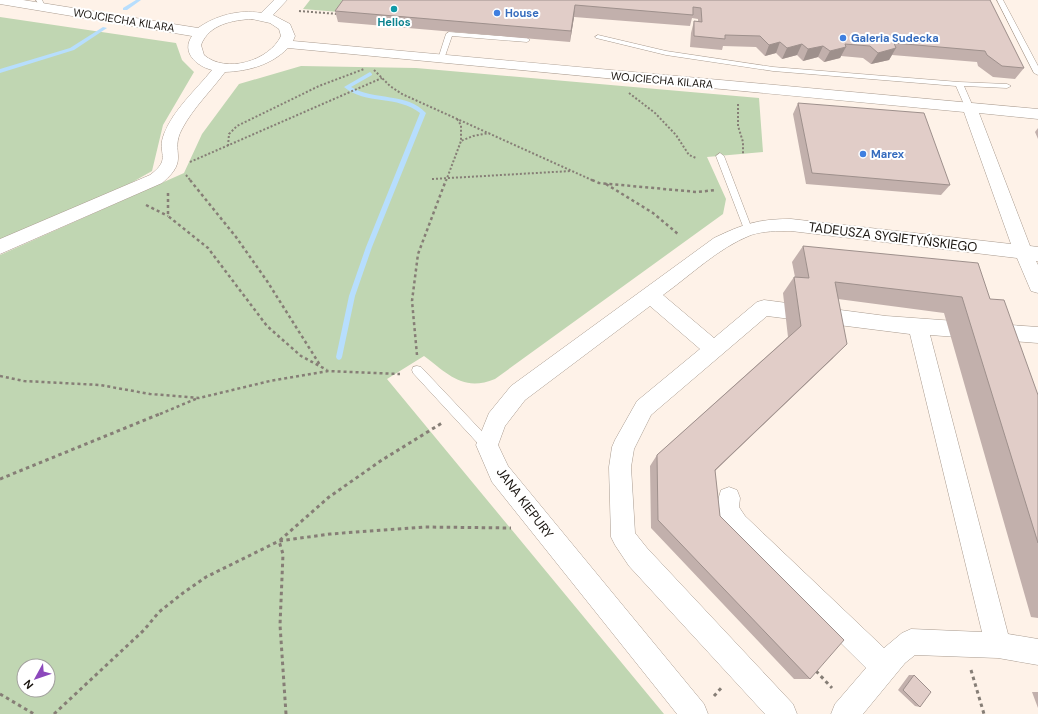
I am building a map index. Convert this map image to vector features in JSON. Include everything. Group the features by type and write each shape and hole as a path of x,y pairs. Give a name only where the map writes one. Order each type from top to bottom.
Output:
{"street":[{"name":"WOJCIECHA KILARA","path":"0,0 41,4 201,33"},
{"path":"265,16 281,0"},
{"path":"238,16 265,16 275,19 283,24 287,30 288,37 278,53 266,60 237,68 221,68 208,65 198,58 194,50 195,42 201,33 211,25 238,16"},
{"name":"WOJCIECHA KILARA","path":"285,44 1038,114"},
{"path":"0,247 168,172 170,166 171,136 178,124 221,68"},
{"path":"970,108 1030,253 1038,286"},
{"name":"TADEUSZA SYGIETYŃSKIEGO","path":"748,229 772,225 822,227 1030,253"},
{"path":"487,445 497,420 518,393 720,243 748,229"},
{"path":"650,295 714,349"},
{"path":"783,714 638,557 623,537 620,467 623,447 644,408 764,308 918,326 1038,335"},
{"path":"918,326 998,646"},
{"name":"JANA KIEPURY","path":"487,445 500,474 694,714"},
{"path":"729,498 727,510 737,524 884,667"},
{"path":"851,712 884,667 896,654 911,642 998,646 1038,652"}],"lane":[{"path":"1000,0 1038,73"},
{"path":"441,59 449,34 527,40"},
{"path":"598,37 666,54 773,69 959,84 1007,86"},
{"path":"959,84 970,108"},
{"path":"720,156 748,229"},
{"path":"418,370 487,445"}],"path":[{"path":"299,10 340,14"},
{"path":"373,68 382,78 402,94 599,183 697,192 733,189"},
{"path":"228,146 226,138 228,134 245,122 318,86 368,69"},
{"path":"168,172 382,78"},
{"path":"628,92 655,113 676,135 689,155 696,158"},
{"path":"741,99 738,104 738,126 743,142 743,156"},
{"path":"0,479 199,398 270,381 328,371 361,371 393,375 418,370 412,300 418,254 461,141 461,125 457,119"},
{"path":"461,141 472,136 489,133"},
{"path":"432,179 572,171"},
{"path":"168,172 166,179 169,186 168,216 208,248 267,326 302,356 328,371"},
{"path":"168,172 236,237 267,281 320,366"},
{"path":"606,184 644,207 670,226 678,234"},
{"path":"0,376 24,381 100,385 150,394 199,398"},
{"path":"54,714 144,630 159,612 183,593 206,577 279,541 328,497 382,460 432,431 456,412"},
{"path":"279,541 330,534 425,527 511,528"},
{"path":"279,541 283,554 280,625 286,714"},
{"path":"963,645 984,714"},
{"path":"0,694 34,714"}],"green space":[{"path":"310,0 347,0 339,12 303,9"},
{"path":"0,17 176,43 182,60 194,72 163,125 152,171 131,183 0,241"},
{"path":"301,66 416,68 759,98 763,152 707,157 726,199 723,214 495,379 474,383 465,382 449,375 424,356 387,379 664,714 0,714 0,255 184,173 202,134 239,84"}],"building":[{"name":"Galeria Sudecka","path":"343,0 990,0 1024,68 1002,66 987,55 985,51 894,43 896,48 878,53 870,46 845,44 846,47 830,51 823,46 808,49 802,44 787,48 780,42 769,45 760,36 725,35 725,39 694,36 694,21 702,22 701,8 693,7 693,15 575,5 571,31 335,11"},
{"name":"Marex","path":"798,103 924,113 950,185 812,173"},
{"path":"803,246 978,263 990,299 1004,300 1038,395 1038,543 962,297 835,282 847,344 715,470 720,516 844,640 810,679 658,520 657,455 801,326 794,277 809,278"},
{"path":"914,675 931,692 920,707 903,690"}],"waterway":[{"path":"125,9 139,0"},
{"path":"0,71 72,49 105,28"},
{"path":"339,357 352,296 369,247 423,113 416,107 407,103 364,95 347,87 370,74"}],"place":[{"name":"Helios","path":"394,9"},
{"name":"House","path":"497,13"},
{"name":"Galeria Sudecka","path":"843,38"},
{"name":"Marex","path":"863,154"}]}
